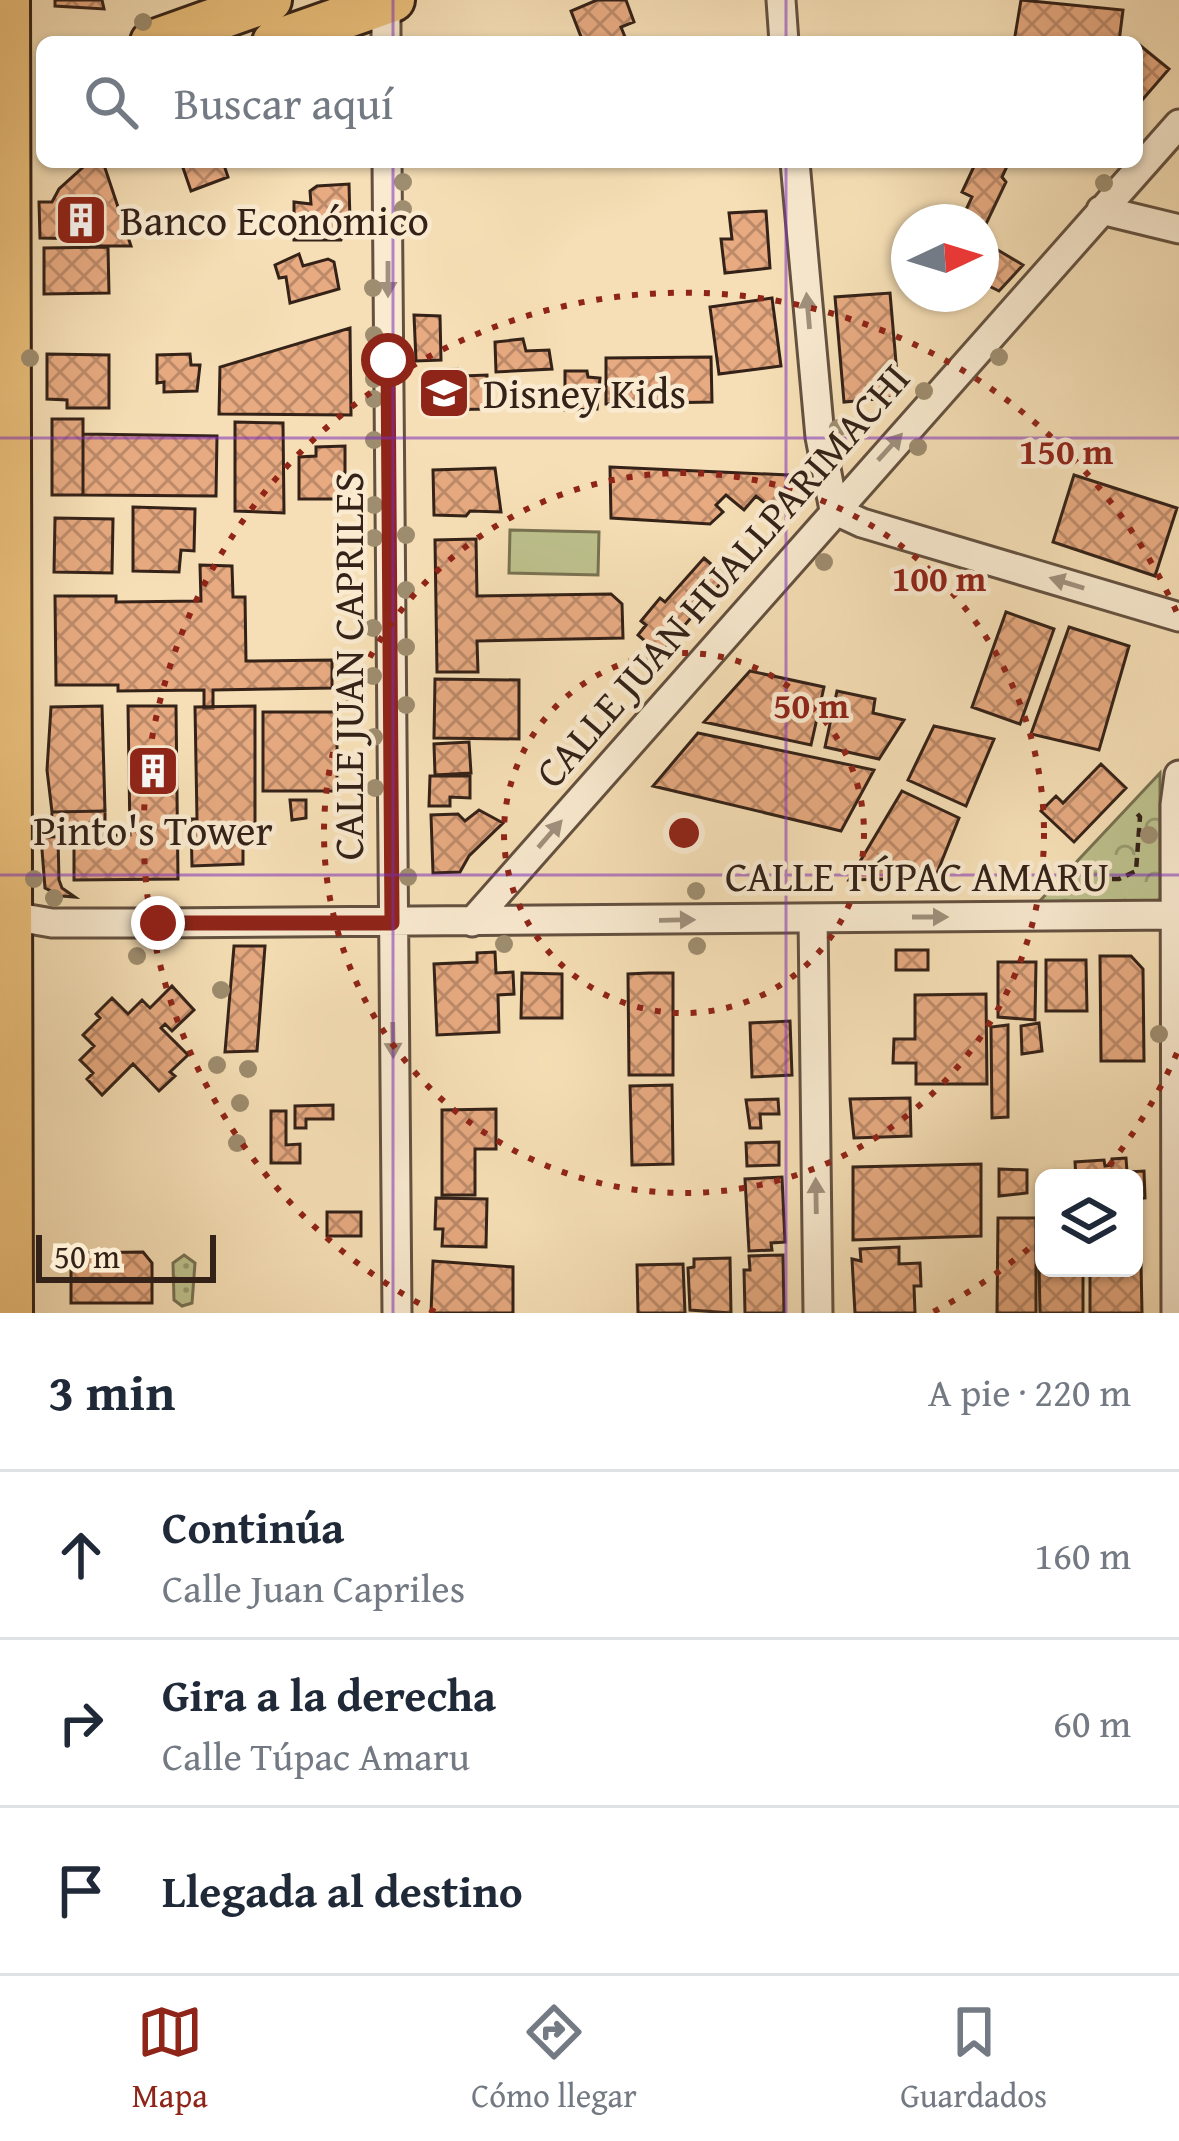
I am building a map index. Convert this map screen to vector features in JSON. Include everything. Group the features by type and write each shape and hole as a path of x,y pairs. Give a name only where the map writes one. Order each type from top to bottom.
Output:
{"main road":[{"path":"169,36 270,0"},
{"path":"8,2 36,37"},
{"path":"8,2 17,90 4,915 10,1313"},
{"path":"299,36 388,15"}],"street":[{"path":"781,0 784,36"},
{"name":"CALLE JUAN HUALLPARIMACHI","path":"1143,164 1179,124"},
{"name":"CALLE JUAN CAPRILES","path":"387,168 397,1313"},
{"path":"796,168 820,437 834,510 862,523 1179,616"},
{"name":"CALLE JUAN HUALLPARIMACHI","path":"472,922 1139,168"},
{"path":"1101,210 1179,229"},
{"path":"1176,1313 1175,805 1179,775"},
{"name":"CALLE TÚPAC AMARU","path":"4,915 52,923 1178,916"},
{"path":"813,918 818,1313"}],"path":[{"path":"1067,879 1119,879 1136,872 1140,817 1135,811"},
{"path":"1119,879 1119,895"}],"green space":[{"path":"510,530 599,532 598,575 509,573"},
{"path":"1160,773 1160,899 1150,904 1036,905"},
{"path":"184,1255 195,1263 192,1303 182,1306 174,1300 173,1263"}],"building":[{"path":"55,0 102,0 104,9 55,6"},
{"path":"597,0 626,0 634,22 621,27 625,36 581,36 571,11"},
{"path":"1021,0 1123,10 1120,36 1015,36"},
{"path":"1143,48 1169,69 1143,99"},
{"name":"Banco Económico","path":"82,168 105,168 131,246 40,238 39,202 52,202"},
{"path":"183,168 225,168 228,177 191,191"},
{"path":"973,168 1006,168 1002,177 1006,182 996,204 969,204 972,197 962,192"},
{"path":"349,184 350,221 341,240 294,240 294,202 311,204 310,191 317,186"},
{"path":"766,211 770,268 725,273 721,239 732,239 729,213"},
{"path":"108,247 109,293 44,294 44,248"},
{"path":"999,251 1023,265 999,291"},
{"path":"299,254 303,266 328,259 334,262 339,289 290,303 286,277 279,278 275,265"},
{"path":"890,293 899,397 844,402 835,297"},
{"path":"772,298 781,366 719,374 710,307"},
{"path":"414,315 440,316 441,360 416,361"},
{"path":"350,328 351,415 219,414 220,367"},
{"path":"523,339 526,351 549,350 552,369 496,372 495,342"},
{"path":"47,354 109,355 109,408 67,408 67,400 47,399"},
{"path":"190,354 191,365 200,365 197,391 164,392 164,382 157,383 157,355"},
{"path":"711,357 712,402 606,404 606,358"},
{"name":"Disney Kids","path":"458,369 462,376 487,375 488,409 431,410 430,370"},
{"path":"565,371 587,371 588,377 600,378 597,409 565,410"},
{"path":"52,419 83,419 83,495 52,495"},
{"path":"235,422 283,423 284,513 235,511"},
{"path":"83,434 217,436 216,496 83,495"},
{"path":"345,446 345,499 299,499 299,457 316,456 316,447"},
{"path":"610,467 788,475 781,516 756,496 744,510 726,495 716,505 723,512 710,524 611,518"},
{"path":"495,468 501,512 434,515 433,470"},
{"path":"1074,475 1177,508 1155,576 1053,542"},
{"path":"133,507 195,509 194,551 181,550 179,572 133,571"},
{"path":"55,518 113,519 112,573 54,572"},
{"path":"476,539 477,596 611,594 622,604 623,638 477,641 478,672 437,672 435,540"},
{"path":"704,558 726,577 660,654 638,635 646,625 641,621"},
{"path":"200,565 232,566 233,597 245,597 246,661 332,660 332,688 213,690 213,708 204,708 204,690 118,691 118,685 56,685 55,596 116,596 116,602 201,601"},
{"path":"1006,612 1054,629 1020,724 972,707"},
{"path":"1069,627 1129,646 1099,750 1031,734"},
{"path":"750,671 824,687 811,745 704,722"},
{"path":"435,679 519,680 519,739 434,738"},
{"path":"837,691 875,699 873,713 904,720 879,759 825,747"},
{"path":"102,706 105,811 52,812 47,770 51,707"},
{"name":"Pinto's Tower","path":"128,706 176,706 178,879 74,880 74,836 130,835"},
{"path":"255,706 255,845 243,845 243,864 192,866 191,819 197,819 195,707"},
{"path":"263,712 337,712 337,791 263,791"},
{"path":"934,726 994,739 966,806 908,780"},
{"path":"698,733 874,770 841,831 653,786"},
{"path":"469,742 471,773 435,775 434,744"},
{"path":"1101,764 1126,788 1074,842 1041,811 1056,796 1063,803"},
{"path":"430,776 470,776 470,798 450,797 450,806 429,806"},
{"path":"902,791 959,818 935,878 849,880"},
{"path":"290,800 306,800 306,818 292,820"},
{"path":"479,810 503,823 469,856 460,872 433,873 431,815 458,814 465,821"},
{"path":"105,811 105,835 51,837 52,812"},
{"path":"41,837 58,837 59,880 75,897 45,888"},
{"path":"234,946 265,946 257,1051 225,1052"},
{"path":"896,950 928,950 928,970 896,970"},
{"path":"495,952 496,973 513,972 514,994 498,995 499,1032 437,1035 434,964 477,962 477,953"},
{"path":"1100,956 1131,956 1143,969 1144,1061 1101,1061"},
{"path":"1046,960 1086,960 1087,1011 1046,1011"},
{"path":"998,962 1036,962 1035,1020 998,1017"},
{"path":"522,973 562,974 562,1018 521,1018"},
{"path":"673,973 673,1075 629,1075 628,974"},
{"path":"172,986 194,1010 172,1031 165,1024 161,1028 188,1055 170,1072 175,1076 159,1091 133,1064 102,1095 87,1079 93,1073 80,1060 94,1046 83,1035 100,1018 96,1014 112,998 128,1014 142,1000 150,1008"},
{"path":"986,994 987,1084 916,1084 916,1063 893,1063 894,1039 915,1039 915,995"},
{"path":"790,1021 792,1075 752,1077 750,1023"},
{"path":"1039,1023 1042,1051 1022,1054 1021,1026"},
{"path":"1008,1025 1008,1117 992,1118 991,1027"},
{"path":"672,1085 673,1164 632,1165 630,1086"},
{"path":"910,1098 911,1136 854,1138 850,1099"},
{"path":"778,1099 779,1114 760,1114 761,1128 750,1128 746,1100"},
{"path":"333,1105 333,1119 306,1119 306,1128 295,1128 295,1106"},
{"path":"496,1109 496,1149 475,1149 475,1195 442,1195 442,1110"},
{"path":"271,1111 286,1111 286,1145 300,1144 300,1163 271,1163"},
{"path":"779,1142 779,1165 747,1166 746,1143"},
{"path":"1126,1158 1127,1169 1075,1169 1075,1162 1104,1160 1105,1166 1112,1165 1112,1159"},
{"path":"981,1164 981,1236 853,1240 853,1167"},
{"path":"999,1169 1027,1170 1027,1193 999,1196"},
{"path":"782,1177 785,1242 771,1243 772,1250 749,1251 745,1179"},
{"path":"436,1198 487,1199 486,1247 442,1246 443,1229 435,1229"},
{"path":"327,1212 361,1212 361,1236 327,1236"},
{"path":"998,1218 1035,1218 1036,1313 997,1313"},
{"path":"899,1247 899,1264 920,1263 921,1286 914,1286 915,1313 855,1313 852,1259 861,1261 860,1249"},
{"path":"143,1252 152,1263 152,1303 71,1303 71,1253"},
{"path":"783,1255 784,1313 745,1313 744,1270 750,1270 749,1256"},
{"path":"730,1258 731,1313 690,1310 688,1268 694,1267 694,1259"},
{"path":"433,1261 513,1267 513,1313 431,1313"},
{"path":"683,1264 685,1313 638,1313 637,1265"},
{"path":"1039,1277 1083,1277 1083,1313 1040,1313"},
{"path":"1090,1277 1141,1277 1142,1313 1090,1313"}],"place":[{"name":"Banco Económico","path":"81,220"},
{"name":"Disney Kids","path":"444,393"},
{"name":"Pinto's Tower","path":"153,771"}],"route":[{"path":"158,923 392,923 388,360"}]}
